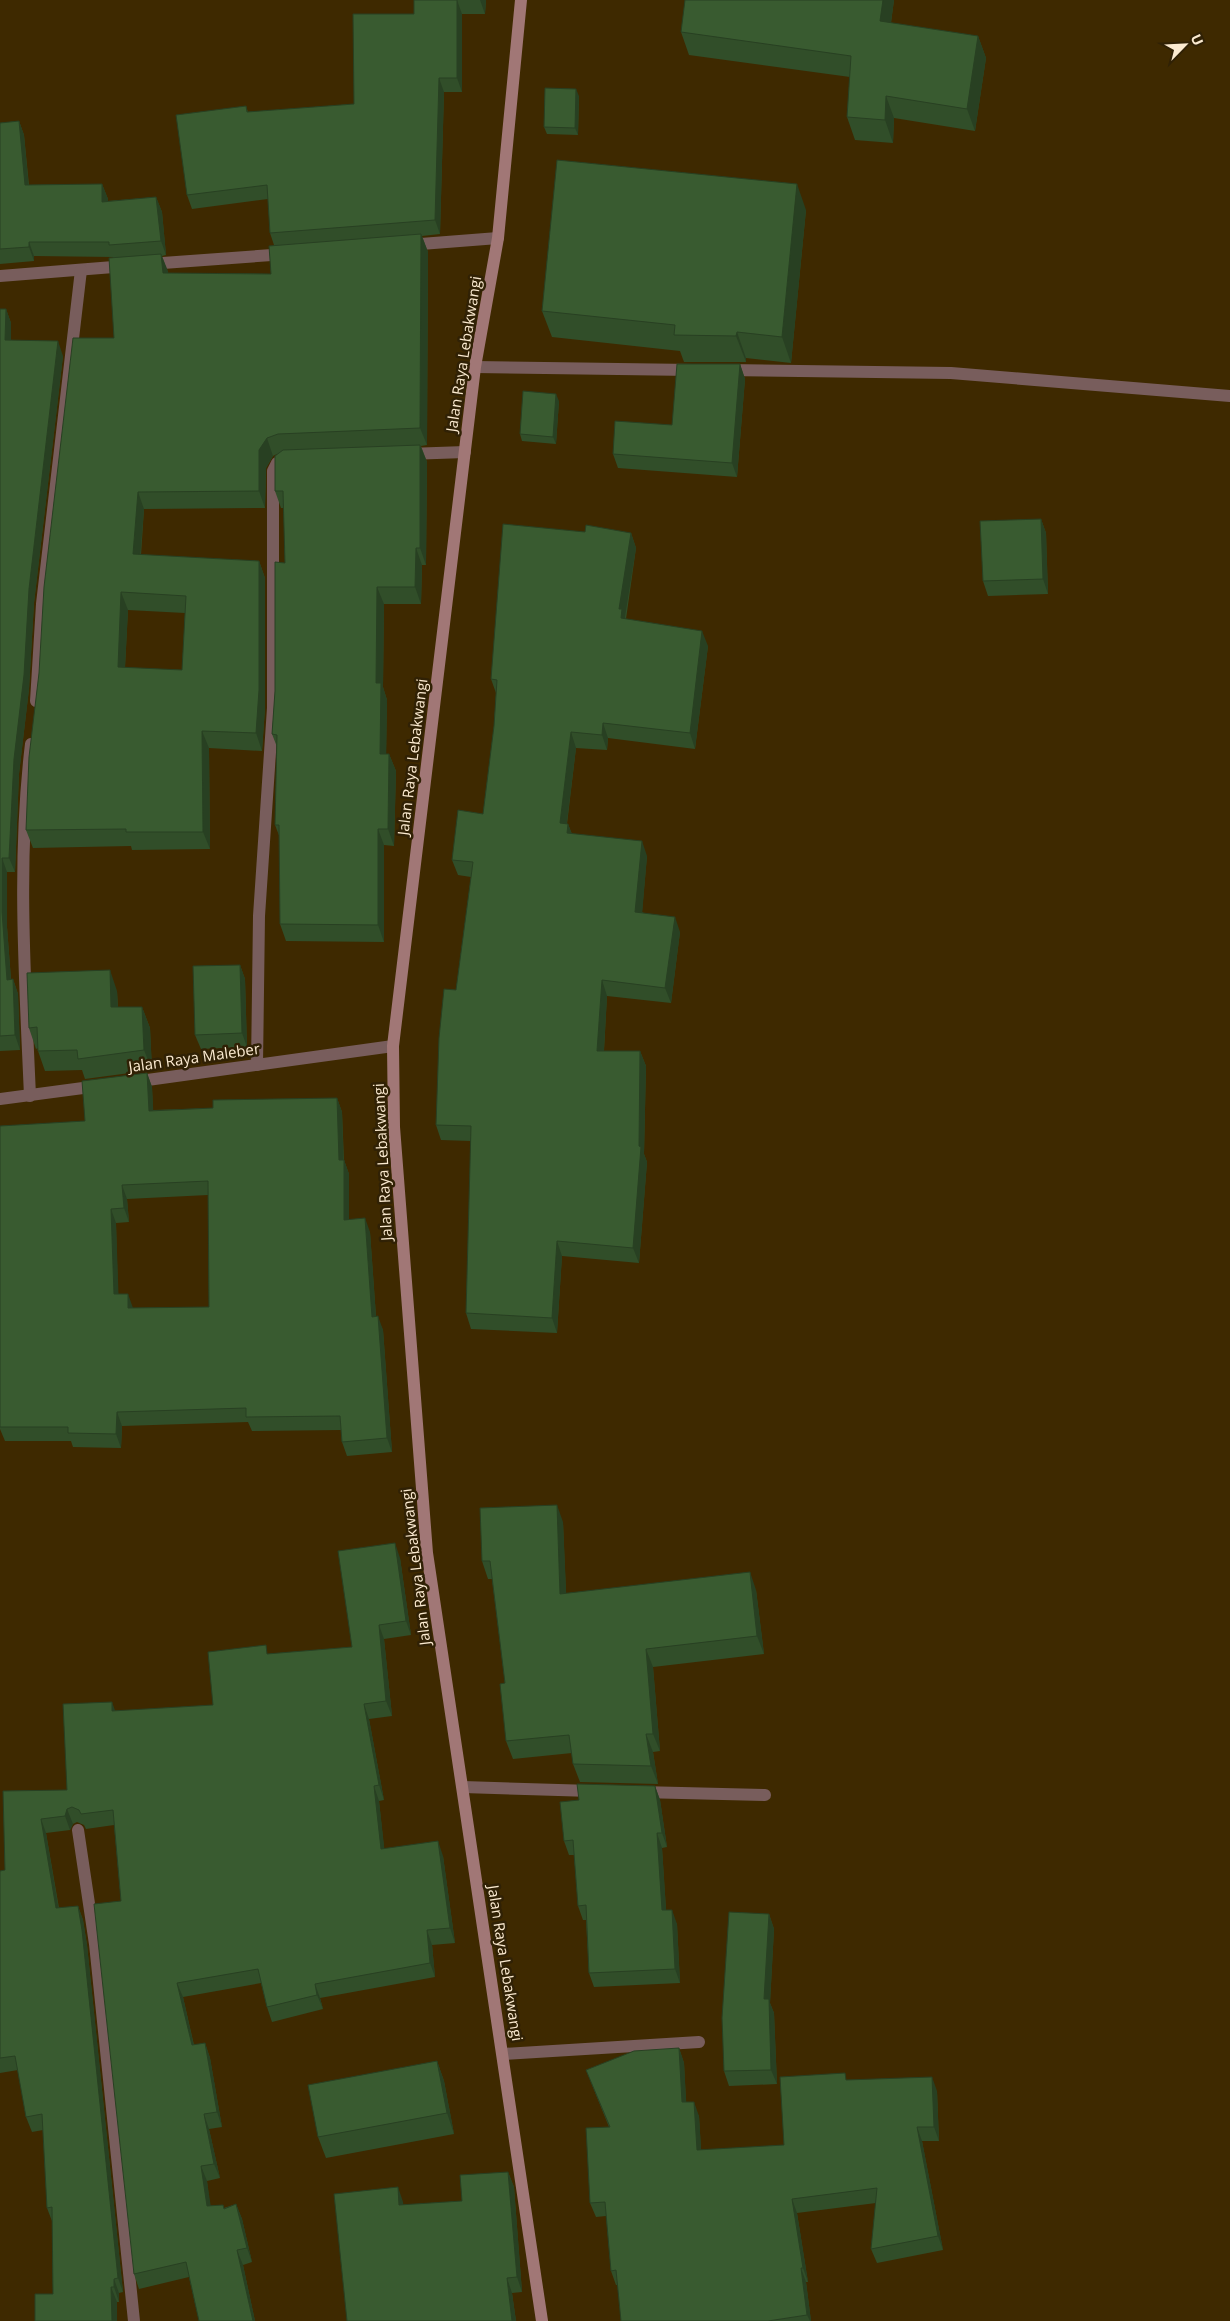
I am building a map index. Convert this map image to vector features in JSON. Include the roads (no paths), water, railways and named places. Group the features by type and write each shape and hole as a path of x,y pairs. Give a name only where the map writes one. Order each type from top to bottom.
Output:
{"main road":[{"name":"Jalan Raya Lebakwangi","path":"521,0 498,238 475,367 393,1046 394,1127 427,1554 542,2321"}],"street":[{"path":"399,246 498,238"},
{"path":"0,276 299,253"},
{"path":"30,1096 26,999 24,860 27,774 42,604 81,270"},
{"path":"475,367 951,373 1230,396"},
{"path":"396,454 465,452"},
{"path":"256,1064 259,916 273,708 273,471 277,463 297,458"},
{"name":"Jalan Raya Maleber","path":"0,1099 393,1046"},
{"path":"462,1787 609,1791"},
{"path":"628,1792 765,1795"},
{"path":"78,1830 95,1944 134,2321"},
{"path":"503,2054 699,2042"}]}
